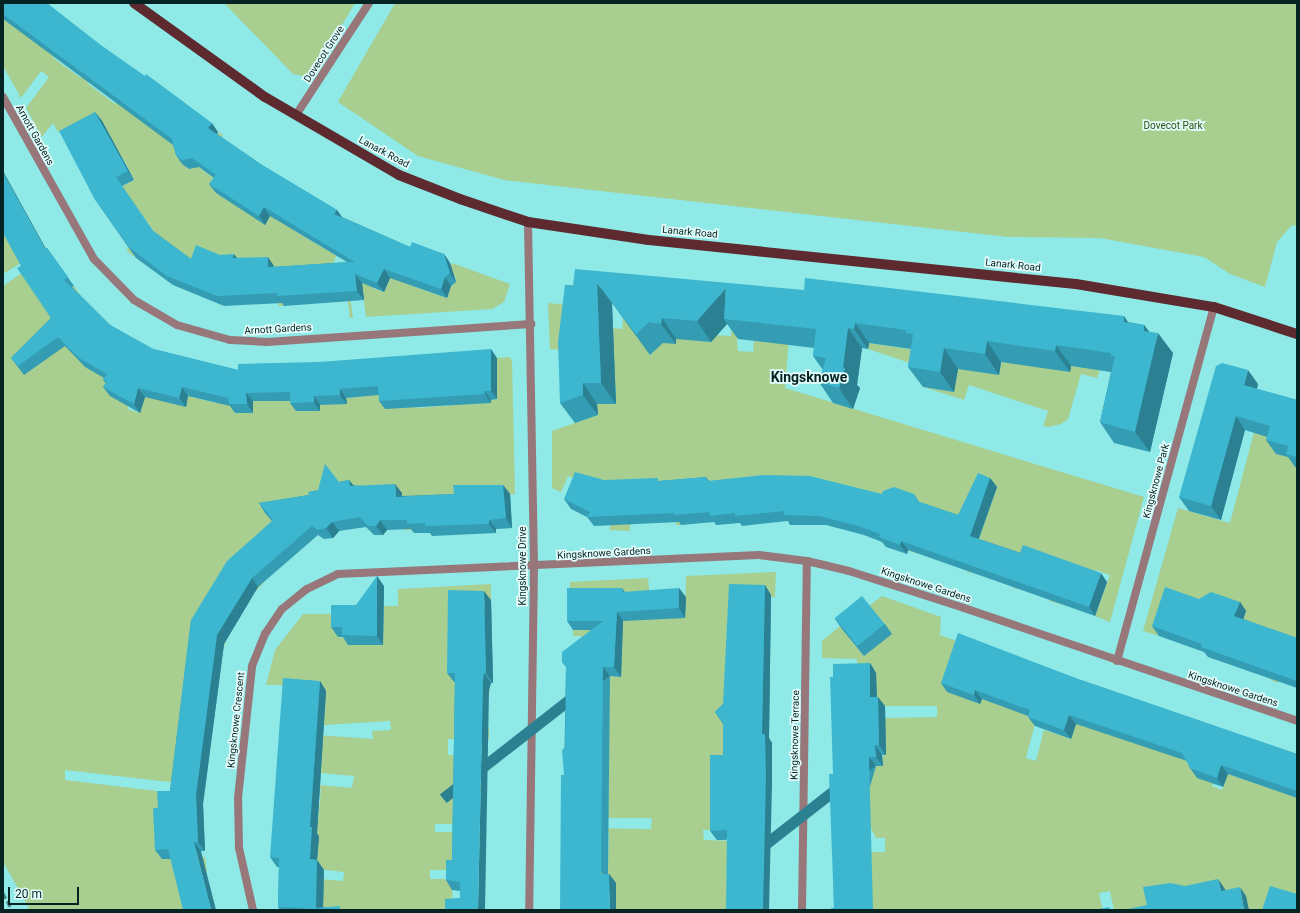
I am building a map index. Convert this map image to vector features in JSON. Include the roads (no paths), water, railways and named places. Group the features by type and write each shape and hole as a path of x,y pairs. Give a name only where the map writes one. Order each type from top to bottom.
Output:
{"main road":[{"name":"Lanark Road","path":"134,3 265,97 399,175 460,199 528,222 649,240 1076,284 1214,307 1297,334"}],"street":[{"name":"Dovecot Grove","path":"296,115 369,3"},
{"name":"Arnott Gardens","path":"3,97 94,259 134,300 177,325 213,337 254,342 531,324"},
{"name":"Kingsknowe Drive","path":"528,222 531,324 534,566 529,910"},
{"name":"Kingsknowe Park","path":"1117,661 1214,307"},
{"name":"Kingsknowe Gardens","path":"534,566 759,555 807,561 844,569 1297,721"},
{"name":"Kingsknowe Terrace","path":"802,910 807,561"},
{"name":"Kingsknowe Crescent","path":"253,910 239,848 238,798 252,666 265,634 278,615 307,589 338,574 534,566"}],"railway":[{"path":"3,893 12,910"}],"district":[{"name":"Kingsknowe","path":"809,377"}],"park label":[{"name":"Dovecot Park","path":"1173,126"}]}
